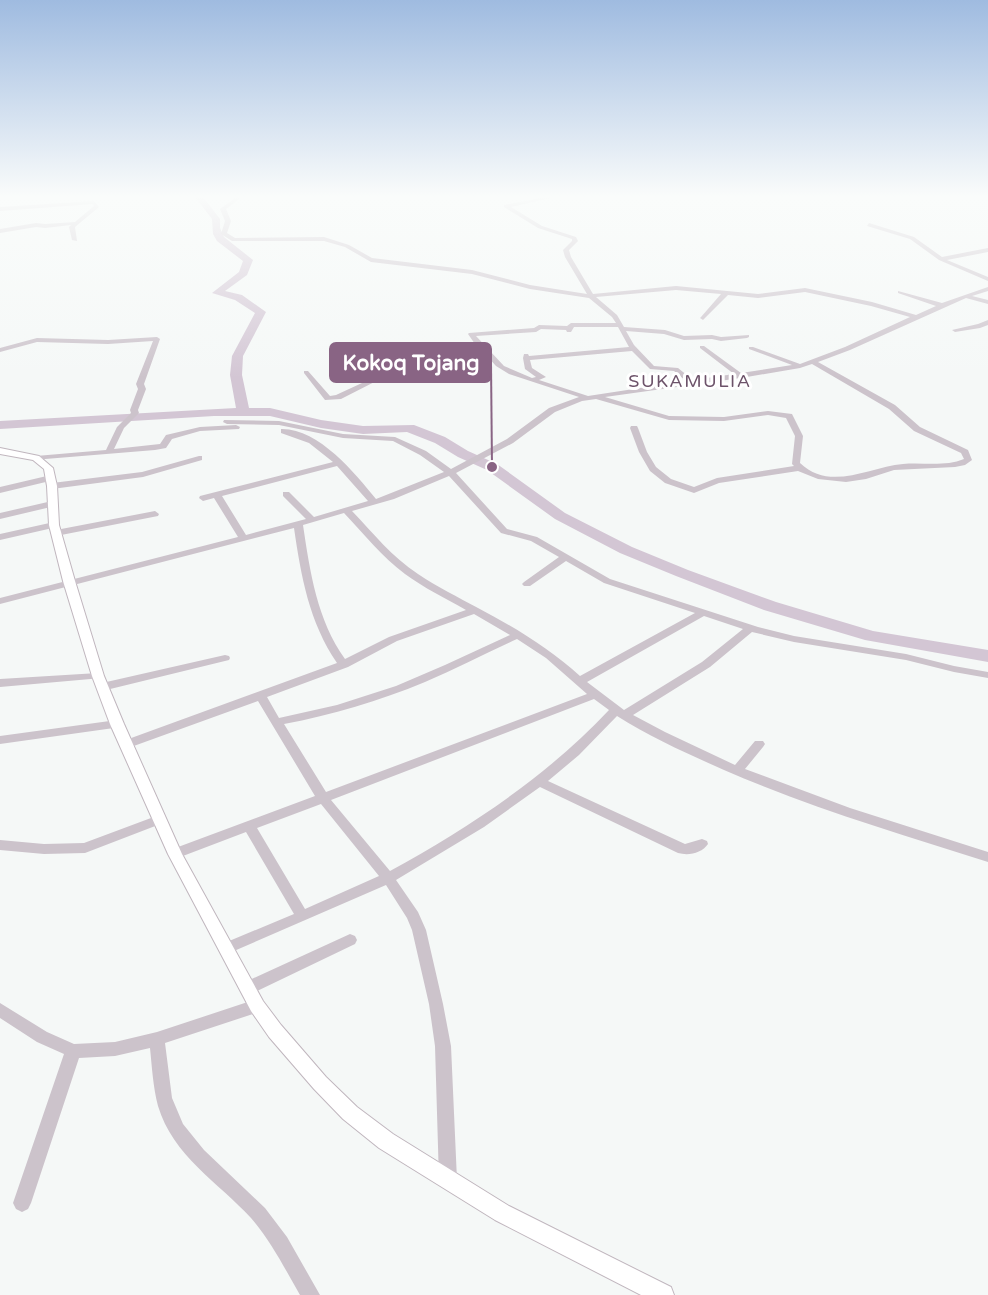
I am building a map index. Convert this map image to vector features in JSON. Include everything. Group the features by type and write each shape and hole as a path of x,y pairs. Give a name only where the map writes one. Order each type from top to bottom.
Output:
{"main road":[{"path":"0,451 36,458 46,464 52,482 55,529 69,581 100,681 117,724 159,820 257,1006 294,1055 350,1113 387,1141 502,1213 663,1295"}],"street":[{"path":"365,257 371,261 472,272 537,289 591,296 664,288 760,296 805,290 872,304 916,317"},
{"path":"569,257 591,296 612,313 633,349 652,368 676,369 691,382"},
{"path":"941,259 949,257"},
{"path":"941,259 988,279"},
{"path":"0,601 69,581 298,524 374,502 471,464 519,436 552,410 588,397 800,366 940,305 988,290"},
{"path":"900,292 940,305"},
{"path":"704,318 726,293"},
{"path":"965,296 988,302"},
{"path":"955,330 980,326 988,322"},
{"path":"747,336 723,339 684,338 665,332 571,325 569,329 539,327 536,330 471,334 480,345 493,354 500,365 547,387 626,405 661,417 732,419 768,413 789,416 799,435 800,444 796,459 799,468"},
{"path":"0,350 37,340 108,342 154,339 140,384 141,393 131,417 121,427 109,452"},
{"path":"306,372 328,398 338,397 390,372 435,357 435,353 480,345"},
{"path":"702,347 741,376"},
{"path":"751,348 800,366"},
{"path":"533,380 543,377 529,369 526,357 633,349"},
{"path":"639,411 634,424 647,464 652,472 694,490 717,482 799,468 812,474 849,479 899,466 957,464 968,460 969,456 964,452 916,429 892,407 813,362"},
{"path":"226,422 279,423 344,436 394,439 423,453 451,473 504,531 534,539 562,560 607,581 750,628 794,639 906,657 988,675"},
{"path":"36,458 159,447 165,444 169,437 203,429 249,427 294,433 325,450 374,502"},
{"path":"0,490 52,482 143,474 199,458"},
{"path":"203,498 339,463"},
{"path":"286,494 312,520"},
{"path":"217,495 243,537"},
{"path":"0,516 52,504"},
{"path":"346,510 382,549 424,584 518,635 550,656 581,680 595,695 620,712 702,755 737,770 889,826 988,857"},
{"path":"0,537 155,514"},
{"path":"298,524 309,586 318,616 325,636 344,665"},
{"path":"527,584 562,560"},
{"path":"127,744 261,697 344,665 393,639 475,610"},
{"path":"581,680 702,613"},
{"path":"227,948 388,878 479,823 538,781 620,712 707,664 734,644 750,628"},
{"path":"276,722 318,714 375,697 438,672 518,635"},
{"path":"0,683 100,681 225,658"},
{"path":"176,854 595,695"},
{"path":"261,697 323,798 388,878 413,916 436,1005 443,1046 448,1180"},
{"path":"0,740 117,724"},
{"path":"737,770 759,744"},
{"path":"538,781 682,849 689,850 702,844"},
{"path":"0,845 44,849 85,848 159,820"},
{"path":"250,827 302,916"},
{"path":"248,988 350,940"},
{"path":"0,1011 42,1037 73,1051 115,1049 157,1039 257,1006"},
{"path":"157,1039 163,1094 171,1118 190,1145 259,1214 275,1234 311,1295"},
{"path":"22,1203 73,1051"}],"waterway":[{"path":"244,412 237,385 236,365 240,347 256,324 261,312 238,297 217,293 243,273 248,260 245,257"},
{"path":"0,425 244,412"},
{"path":"244,412 270,412 321,424 363,430 409,428 440,440 463,454 492,467 560,516 626,550 682,573 770,606 871,636 988,656"}],"place":[{"name":"Kokoq Tojang","path":"492,467"}],"district":[{"name":"SUKAMULIA","path":"690,381"}]}
